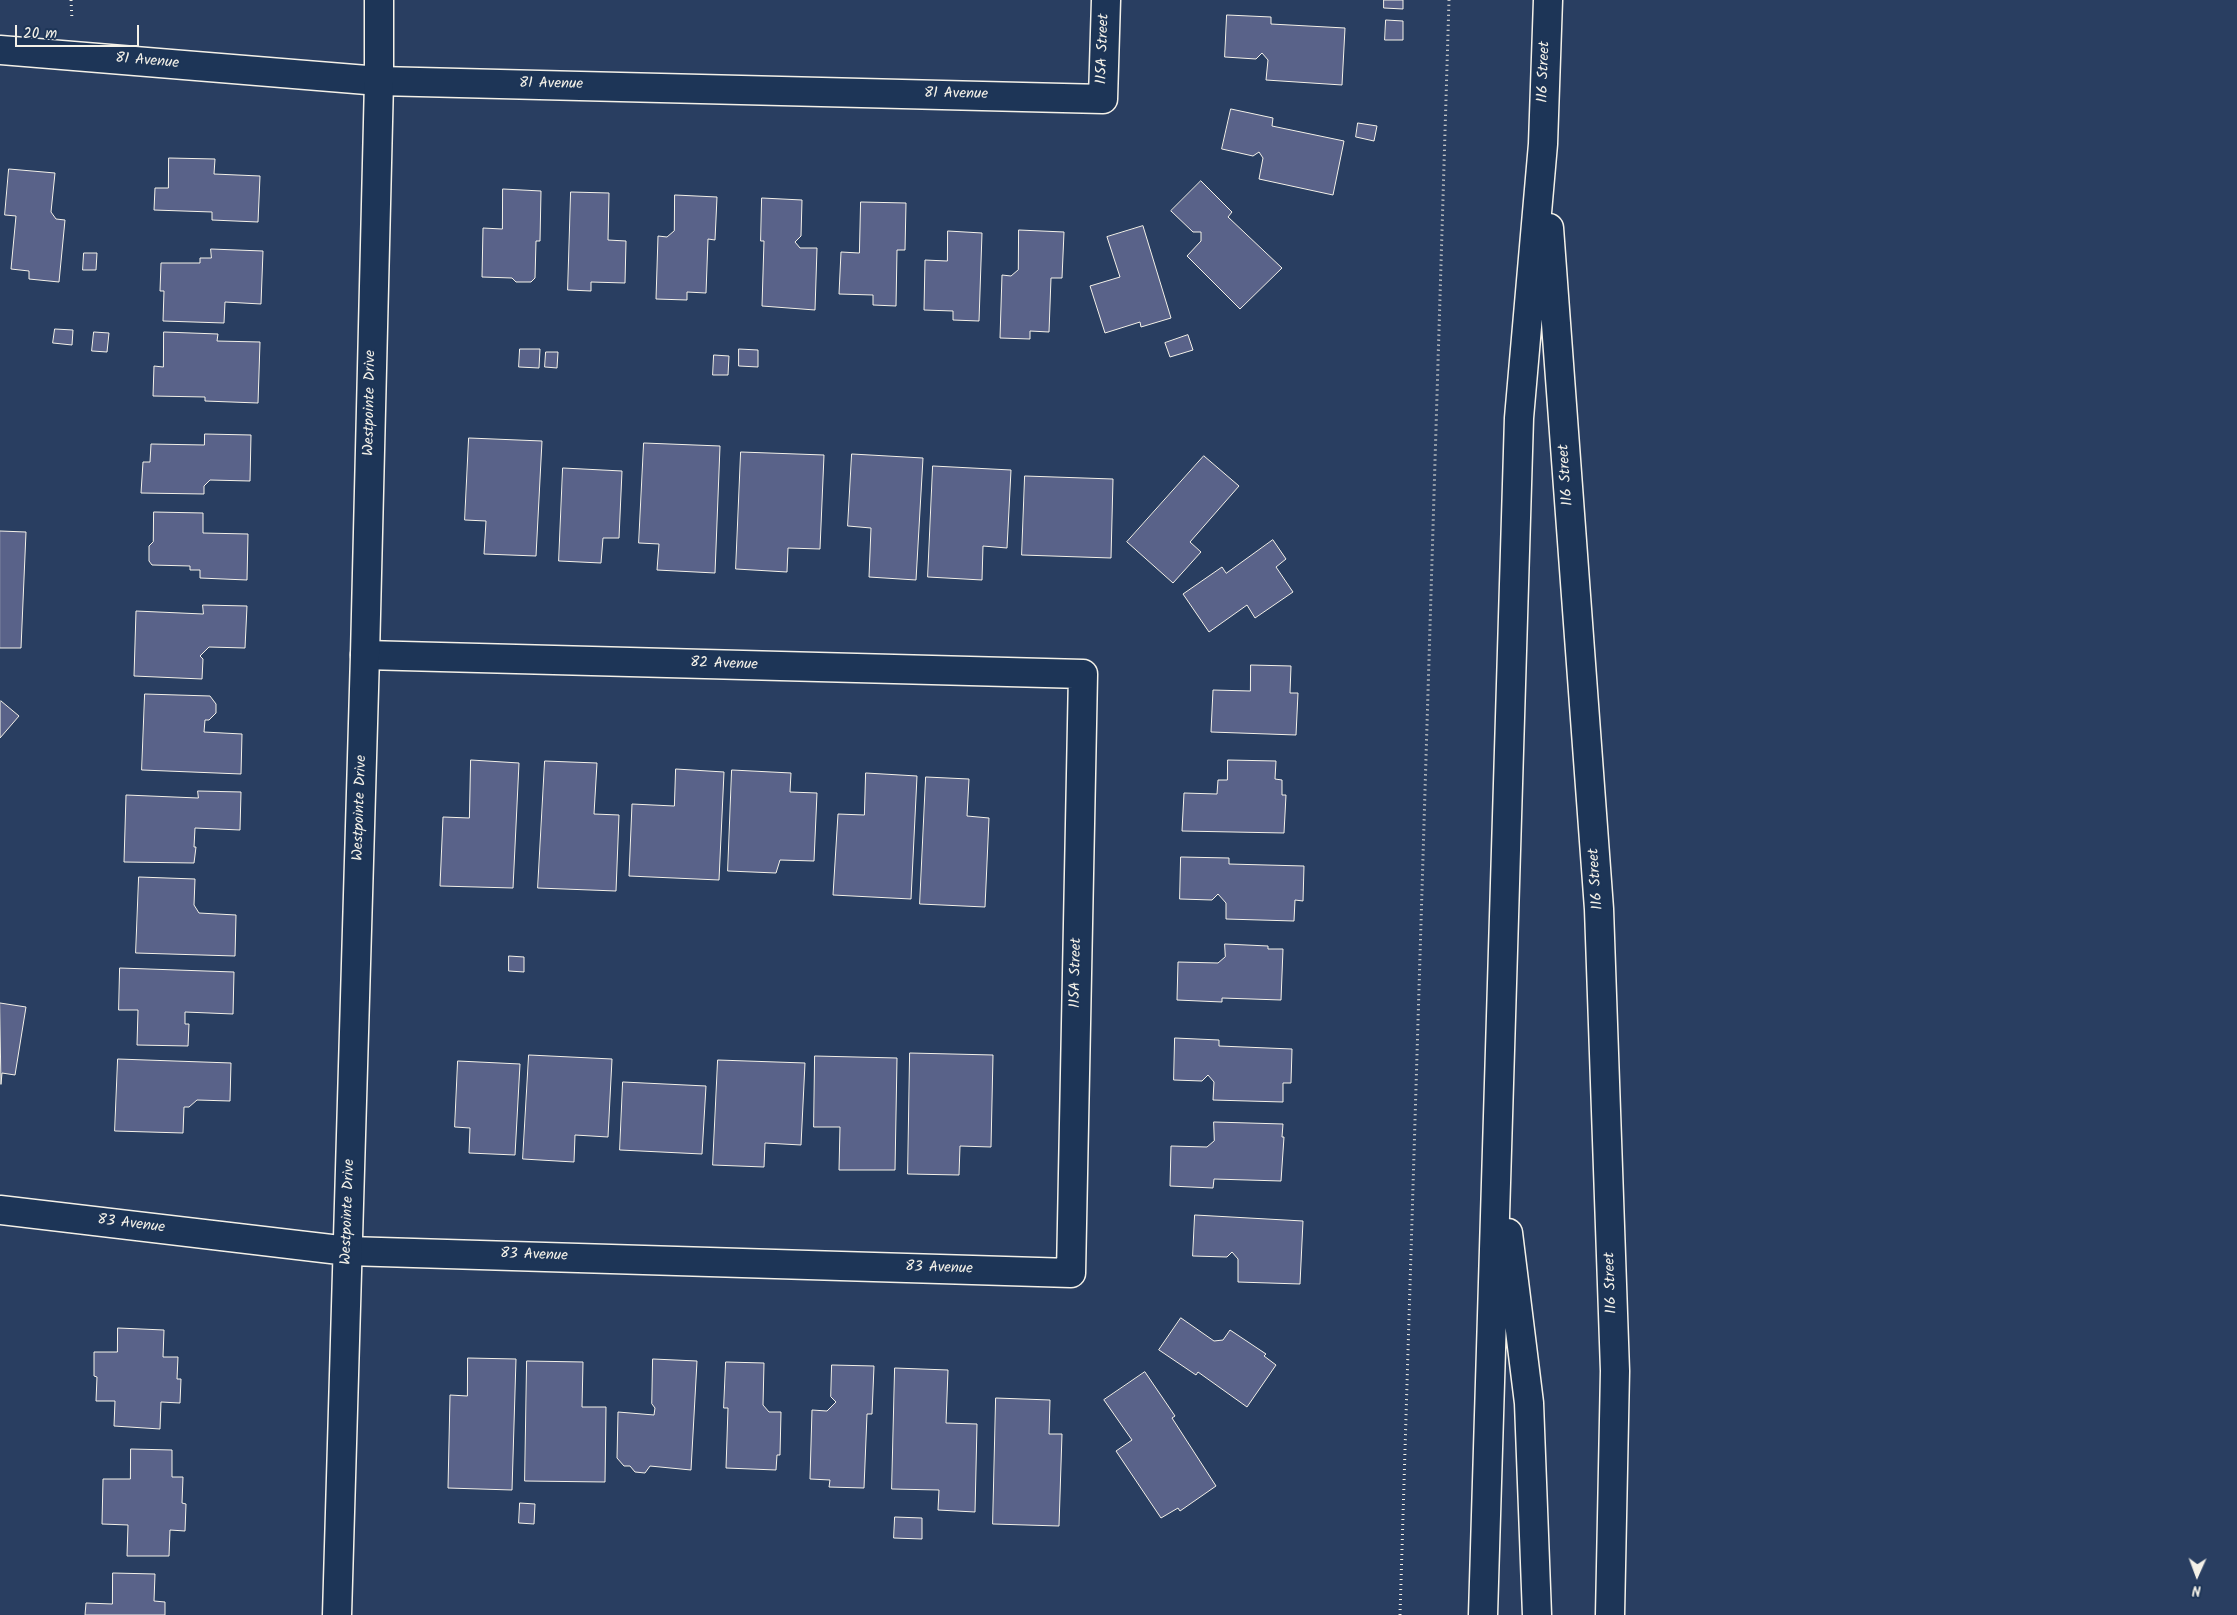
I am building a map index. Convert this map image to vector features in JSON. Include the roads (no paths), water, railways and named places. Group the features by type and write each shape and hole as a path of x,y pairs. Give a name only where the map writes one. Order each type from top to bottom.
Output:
{"street":[{"name":"Westpointe Drive","path":"337,1615 365,655 379,80 378,0"},
{"name":"115A Street","path":"1103,99 1106,0"},
{"name":"116 Street","path":"1483,1615 1520,418 1543,144 1548,0"},
{"name":"81 Avenue","path":"0,50 379,80 1103,99"},
{"name":"116 Street","path":"1543,144 1599,909 1615,1371 1610,1615"},
{"name":"82 Avenue","path":"365,655 1083,674"},
{"name":"115A Street","path":"1070,1273 1083,674"},
{"path":"1497,1144 1530,1403 1536,1615"},
{"name":"83 Avenue","path":"0,1210 348,1251 1070,1273"}]}
